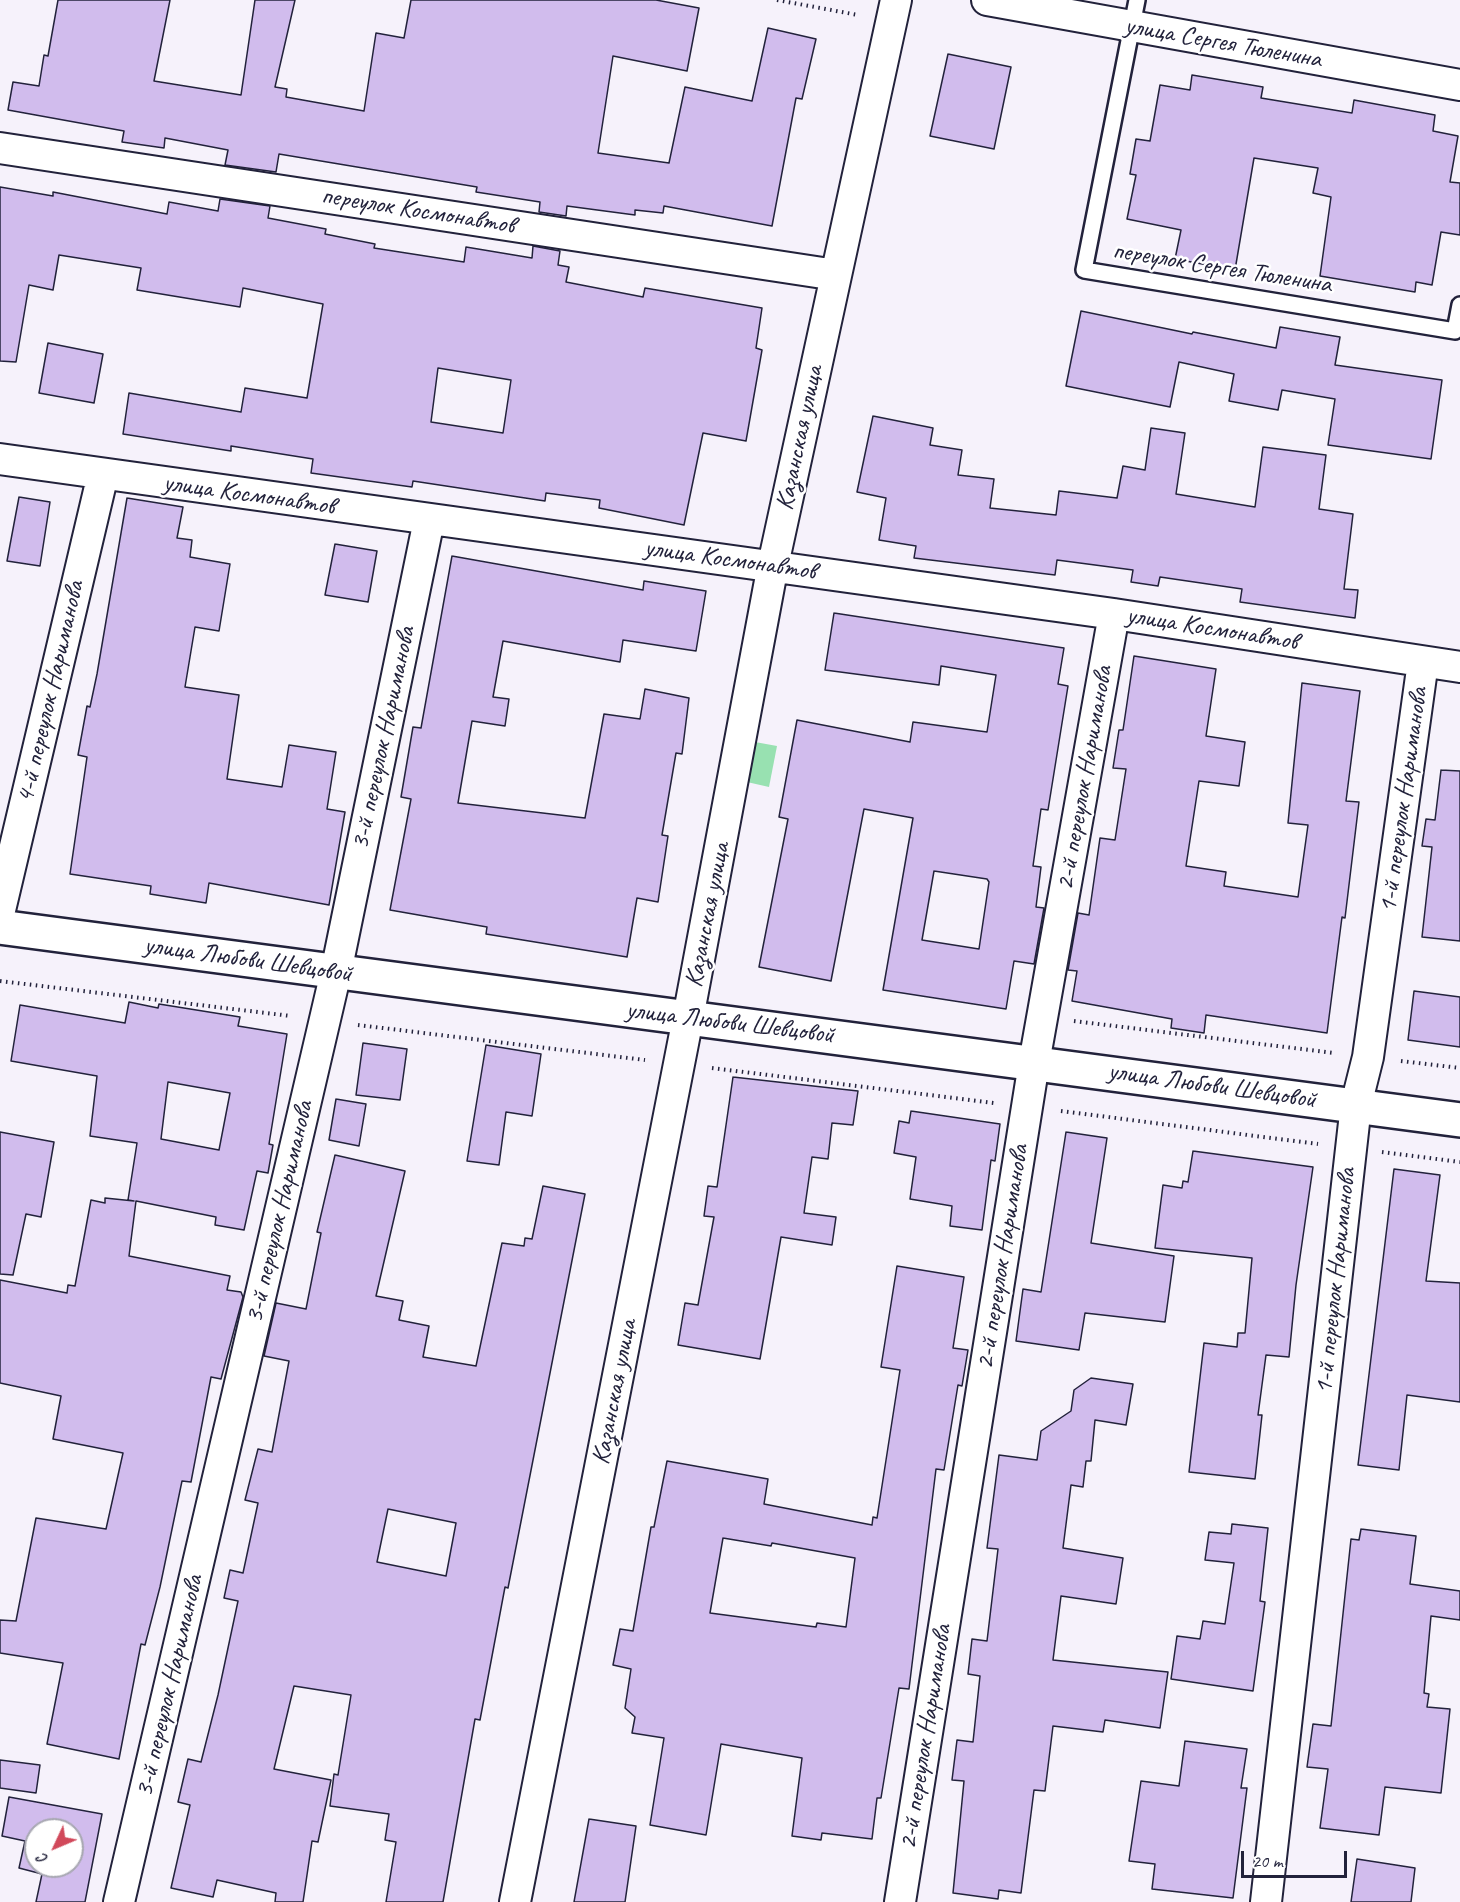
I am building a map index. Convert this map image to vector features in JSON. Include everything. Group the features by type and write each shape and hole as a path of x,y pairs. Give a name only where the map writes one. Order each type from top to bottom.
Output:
{"street":[{"name":"улица Сергея Тюленина","path":"987,0 1134,14 1460,85"},
{"name":"Казанская улица","path":"515,1902 680,1064 773,565 894,10"},
{"name":"переулок Космонавтов","path":"0,148 836,274"},
{"name":"улица Космонавтов","path":"0,459 429,520 773,565 1460,667"},
{"name":"4-й переулок Нариманова","path":"0,910 102,474"},
{"name":"3-й переулок Нариманова","path":"119,1902 336,972 429,520"},
{"name":"2-й переулок Нариманова","path":"900,1902 1034,1063 1114,614"},
{"name":"1-й переулок Нариманова","path":"1266,1902 1356,1106 1368,1057 1423,662"},
{"name":"улица Любови Шевцовой","path":"0,927 1460,1120"}],"lane":[{"name":"переулок Сергея Тюленина","path":"1134,14 1084,270 1455,331 1460,305"}],"path":[{"path":"777,0 894,10"},
{"path":"0,981 1460,1162"},
{"path":"1042,1017 1460,1068"}],"green space":[{"path":"755,742 777,746 769,787 747,782"}],"building":[{"path":"58,0 170,0 154,81 241,95 255,0 295,0 275,87 287,89 286,97 364,111 376,33 404,38 411,0 656,0 699,8 687,71 613,56 598,153 669,163 685,87 752,101 768,28 816,39 802,99 796,98 772,226 664,206 663,213 635,210 635,215 567,206 566,216 539,212 540,202 476,192 477,187 279,154 276,172 225,165 228,150 165,138 164,148 122,142 124,131 8,110 13,82 39,86 44,55 48,56"},
{"path":"948,54 1011,67 994,149 930,136"},
{"path":"1192,75 1263,87 1261,98 1352,113 1354,100 1435,115 1433,131 1458,136 1450,182 1460,183 1460,235 1441,232 1432,285 1416,282 1415,292 1320,276 1331,197 1313,193 1318,168 1254,158 1235,270 1175,259 1181,230 1127,219 1136,175 1130,174 1136,139 1150,141 1160,85 1190,90"},
{"path":"0,187 53,196 53,192 167,214 169,202 218,211 220,199 270,206 268,218 326,229 325,234 375,244 374,248 464,262 466,247 532,258 533,246 560,251 558,265 569,267 566,282 643,297 645,288 762,308 756,348 762,350 746,441 703,433 684,525 599,508 600,500 546,493 545,501 413,481 412,487 311,473 313,459 231,446 231,451 123,434 129,393 241,412 245,388 307,398 323,304 243,288 240,307 137,290 141,268 59,255 53,290 29,285 16,362 0,361","holes":["438,368 511,380 503,433 431,422"]},
{"path":"1081,311 1192,334 1193,332 1276,348 1280,327 1340,337 1335,365 1442,380 1431,459 1328,445 1335,399 1282,390 1278,410 1229,401 1234,374 1179,362 1170,407 1066,386"},
{"path":"48,343 103,354 94,403 39,393"},
{"path":"873,416 933,428 930,445 962,450 958,475 994,479 990,508 1056,515 1059,491 1117,498 1123,466 1145,470 1151,428 1185,433 1176,494 1255,507 1263,447 1326,455 1319,509 1353,514 1344,589 1358,590 1355,618 1240,602 1242,589 1160,577 1158,586 1131,582 1133,570 1057,560 1055,575 914,558 916,546 879,540 886,498 857,492"},
{"path":"19,497 50,502 40,566 7,561"},
{"path":"127,498 183,507 177,538 192,540 190,557 230,564 219,631 195,627 185,687 239,695 227,779 282,787 289,745 336,752 327,809 345,812 329,905 209,883 206,903 150,894 151,886 70,874 87,757 78,755 87,706 90,707 97,674"},
{"path":"335,544 377,551 368,602 325,595"},
{"path":"452,556 643,590 644,581 706,591 696,651 623,640 620,662 503,641 493,697 509,699 505,726 472,721 458,803 585,818 604,714 640,719 645,689 689,698 682,754 676,753 662,835 668,836 658,902 637,898 627,957 486,934 487,927 390,910 411,799 401,797 413,727 421,728"},
{"path":"834,613 1064,648 1058,684 1068,686 1048,810 1041,809 1033,866 1041,867 1036,907 1044,908 1034,964 1014,961 1006,1009 883,990 913,818 864,809 831,981 759,967 788,819 779,817 797,720 910,742 913,722 987,732 996,675 941,666 939,685 825,670","holes":["934,871 987,879 989,882 979,949 922,940"]},
{"path":"1134,656 1216,669 1206,736 1245,742 1239,786 1199,781 1186,866 1226,872 1224,886 1298,897 1308,825 1288,823 1302,683 1360,691 1346,801 1359,802 1345,918 1342,917 1327,1033 1206,1015 1204,1033 1171,1028 1172,1019 1072,1001 1077,971 1068,970 1078,913 1089,915 1100,838 1115,840 1126,769 1113,768 1119,730 1123,730"},
{"path":"1441,770 1460,771 1460,941 1422,937 1432,847 1422,846 1426,819 1435,820"},
{"path":"1414,991 1460,997 1460,1047 1408,1040"},
{"path":"129,1002 158,1008 159,1004 240,1017 238,1026 287,1034 269,1144 273,1145 268,1173 257,1171 244,1230 215,1225 216,1217 136,1201 129,1256 230,1276 227,1290 241,1292 243,1297 221,1379 211,1377 191,1482 182,1481 160,1587 145,1645 141,1644 119,1759 47,1744 63,1663 0,1653 0,1620 16,1621 36,1518 106,1529 123,1453 53,1439 61,1396 0,1383 0,1280 67,1293 68,1285 75,1286 91,1200 105,1203 105,1198 134,1201 128,1200 137,1143 90,1136 97,1076 11,1061 20,1005 125,1023","holes":["168,1082 230,1093 219,1150 161,1139"]},
{"path":"363,1043 407,1049 400,1100 356,1095"},
{"path":"486,1045 541,1054 532,1116 506,1112 499,1165 467,1161"},
{"path":"733,1077 858,1091 853,1125 832,1123 828,1159 812,1157 804,1213 836,1217 832,1245 781,1237 760,1359 678,1345 685,1303 698,1305 714,1217 704,1216 708,1186 717,1187"},
{"path":"336,1099 366,1104 359,1146 329,1140"},
{"path":"911,1111 1000,1124 995,1161 991,1160 982,1230 950,1226 952,1206 910,1199 916,1157 894,1153 899,1121 909,1123"},
{"path":"0,1132 54,1142 41,1217 26,1214 13,1275 0,1274"},
{"path":"1066,1132 1107,1138 1091,1243 1174,1256 1165,1322 1085,1313 1079,1350 1016,1341 1023,1289 1041,1292"},
{"path":"1193,1151 1313,1167 1296,1285 1289,1357 1266,1355 1258,1415 1262,1415 1255,1479 1189,1472 1204,1343 1237,1347 1238,1333 1245,1333 1252,1258 1155,1248 1163,1185 1182,1188 1183,1181 1188,1182"},
{"path":"335,1155 405,1171 376,1296 403,1301 399,1320 429,1326 423,1357 476,1366 502,1243 524,1246 525,1238 532,1239 543,1186 585,1194 508,1588 505,1587 480,1720 475,1719 443,1902 386,1902 396,1842 385,1840 389,1814 330,1806 334,1774 338,1775 351,1695 294,1686 274,1769 331,1780 318,1842 312,1841 303,1902 275,1902 276,1893 217,1880 213,1897 171,1888 190,1805 178,1802 188,1759 201,1762 238,1601 224,1598 230,1570 243,1573 258,1503 245,1500 258,1449 272,1452 289,1361 264,1356 276,1303 306,1309 321,1233 317,1232","holes":["388,1509 456,1523 446,1576 377,1562"]},
{"path":"1394,1169 1440,1175 1426,1281 1460,1283 1460,1402 1407,1395 1399,1470 1358,1465"},
{"path":"897,1266 964,1277 953,1348 968,1350 962,1386 958,1385 944,1470 936,1469 909,1689 899,1688 881,1798 877,1798 872,1839 822,1833 821,1840 792,1836 802,1758 721,1744 706,1835 650,1825 664,1738 632,1733 635,1717 625,1708 631,1669 613,1665 620,1629 633,1631 651,1527 654,1527 667,1461 768,1479 764,1504 872,1525 873,1517 877,1518 900,1370 881,1367","holes":["723,1538 771,1546 772,1543 855,1558 846,1627 817,1623 816,1627 710,1613"]},
{"path":"1091,1378 1133,1384 1126,1425 1095,1420 1091,1461 1086,1461 1083,1487 1071,1485 1063,1548 1123,1558 1116,1604 1061,1596 1053,1660 1168,1672 1160,1728 1105,1720 1103,1732 1053,1726 1045,1791 1034,1790 1021,1893 999,1890 998,1899 953,1893 964,1781 952,1780 957,1740 973,1742 980,1676 968,1674 972,1639 987,1641 998,1549 987,1548 999,1455 1037,1460 1041,1431 1071,1411 1074,1390"},
{"path":"1232,1524 1268,1528 1260,1601 1265,1602 1253,1691 1171,1679 1177,1636 1200,1639 1203,1621 1225,1624 1234,1563 1205,1560 1209,1532 1231,1534"},
{"path":"1361,1529 1416,1536 1410,1584 1460,1591 1460,1620 1431,1616 1424,1693 1429,1694 1427,1707 1450,1709 1441,1793 1385,1787 1379,1835 1320,1828 1328,1769 1307,1767 1313,1724 1331,1726 1351,1539 1359,1540"},
{"path":"1185,1741 1247,1749 1241,1788 1247,1788 1233,1898 1152,1889 1155,1864 1129,1861 1141,1781 1179,1786"},
{"path":"0,1760 40,1765 36,1793 0,1788"},
{"path":"9,1797 102,1814 85,1902 36,1902 41,1878 84,1878 84,1818 24,1818 24,1841 2,1836"},
{"path":"589,1819 636,1826 625,1902 574,1902"},
{"path":"24,1846 24,1869 19,1868"},
{"path":"1357,1859 1415,1868 1411,1902 1351,1902"}]}
